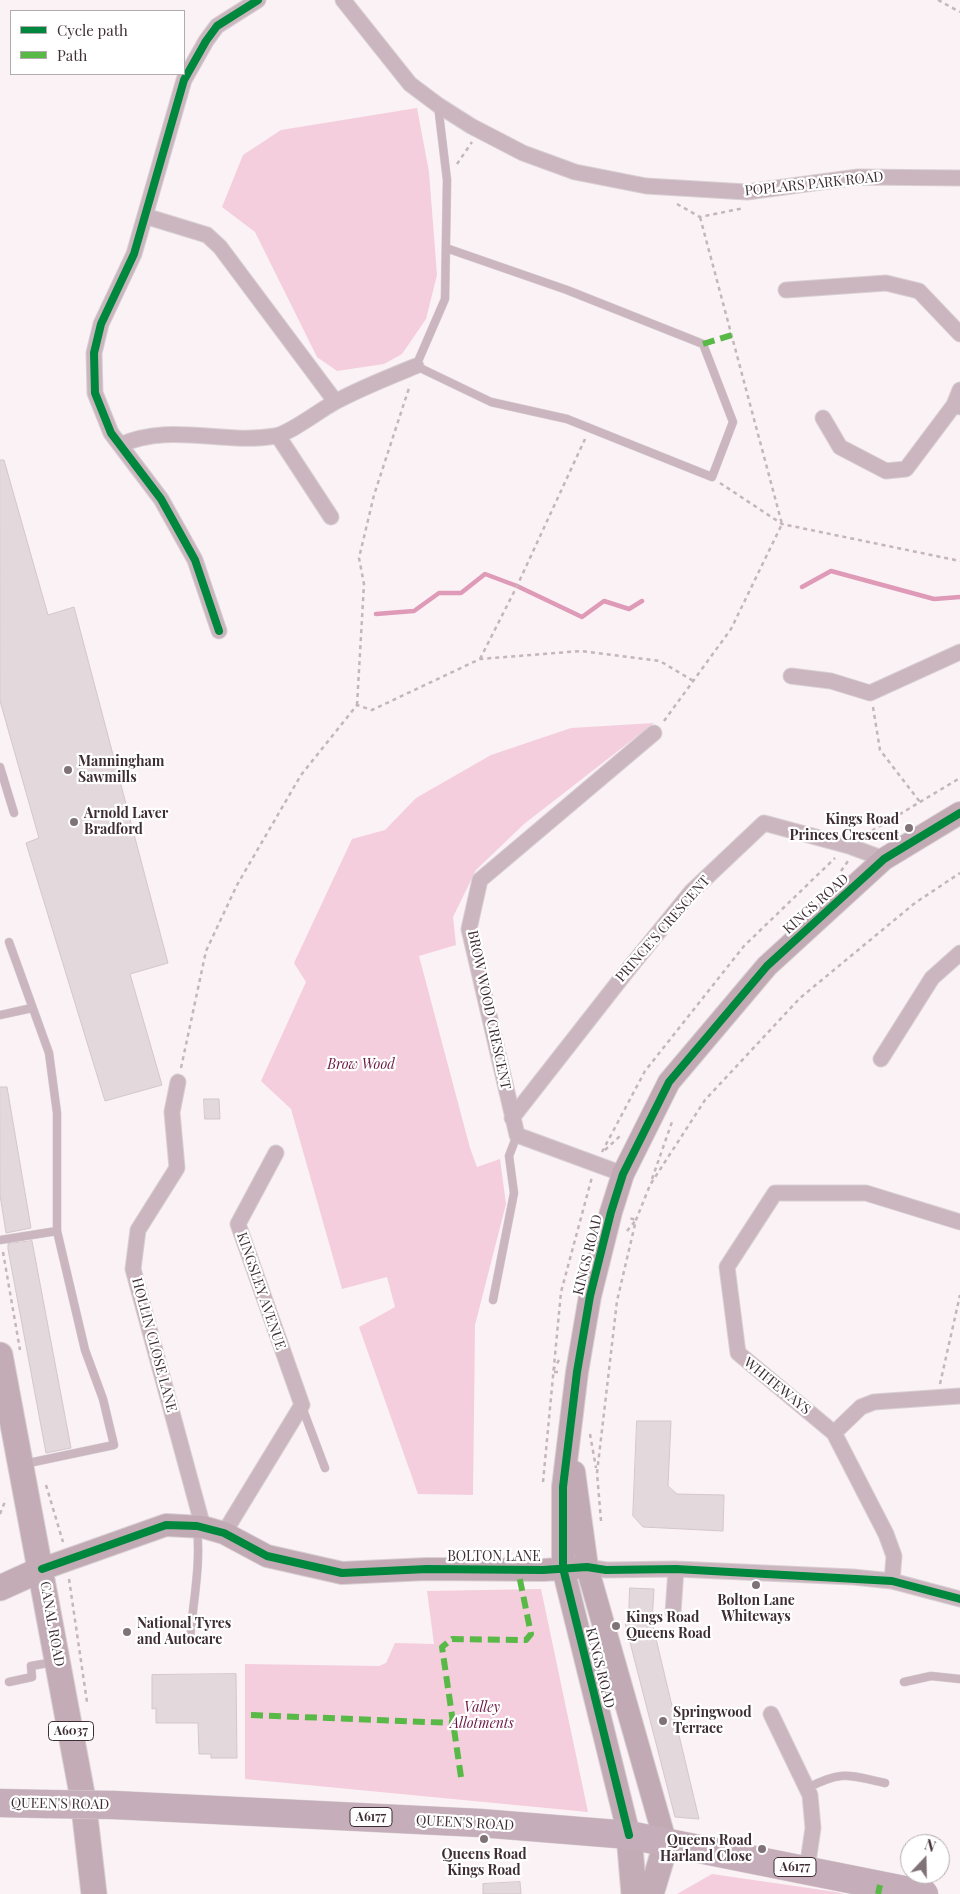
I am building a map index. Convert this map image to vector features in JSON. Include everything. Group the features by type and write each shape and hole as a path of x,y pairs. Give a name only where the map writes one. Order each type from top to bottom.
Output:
{"highway":[{"name":"QUEEN'S ROAD","path":"0,1803 114,1805 480,1823 629,1835 666,1844 807,1869 924,1894"}],"main road":[{"name":"CANAL ROAD","path":"0,1355 42,1569 85,1811 94,1894"},
{"name":"BOLTON LANE","path":"0,1588 42,1569"},
{"path":"629,1835 634,1894"},
{"path":"651,1894 666,1844"}],"street":[{"path":"219,631 195,560 161,499 112,433 95,392 94,353 101,324 134,254 184,80 206,41 217,26 258,0"},
{"name":"POPLARS PARK ROAD","path":"344,0 410,84 438,106 479,130 523,152 575,172 646,186 746,192 858,177 960,178"},
{"path":"145,216 207,235 220,246 335,401"},
{"path":"786,290 886,282 902,286 919,291 960,334"},
{"path":"120,445 137,437 155,434 254,438 278,436 335,401 416,366"},
{"path":"823,418 840,447 886,472 906,469 957,406 960,390"},
{"path":"278,436 331,518"},
{"path":"791,676 831,680 870,693 960,652"},
{"name":"BROW WOOD CRESCENT","path":"517,1135 469,929 480,880 654,733"},
{"name":"KINGS ROAD","path":"629,1835 563,1568 562,1486 571,1433 577,1372 590,1296 611,1212 623,1174 669,1082 767,966 884,859 960,813"},
{"name":"PRINCE'S CRESCENT","path":"512,1118 627,971 692,892 764,823 848,846 884,859"},
{"path":"881,1059 932,978 960,953"},
{"name":"HOLLIN CLOSE LANE","path":"178,1082 172,1112 177,1168 138,1230 133,1269 208,1529"},
{"path":"517,1135 623,1174"},
{"name":"KINGSLEY AVENUE","path":"276,1153 238,1224 302,1405"},
{"name":"WHITEWAYS","path":"892,1581 894,1556 886,1534 834,1432 738,1353 727,1267 775,1192 866,1193 960,1222"},
{"path":"834,1432 860,1407 874,1402 960,1396"},
{"path":"208,1529 302,1405"},
{"name":"KINGS ROAD","path":"571,1433 587,1567 666,1844"},
{"name":"BOLTON LANE","path":"42,1569 166,1525 208,1529 267,1556 342,1573 587,1567 606,1570 676,1569 892,1581 960,1599"},
{"path":"673,1613 676,1569"},
{"path":"771,1714 810,1795 813,1828 807,1869"}],"lane":[{"path":"438,106 447,180 445,299 416,366 491,402 567,419 712,477 733,422 703,344 568,290 446,248"},
{"path":"0,767 14,813"},
{"path":"9,942 49,1053 57,1113 57,1231 85,1350 103,1399 114,1445 21,1465"},
{"path":"0,1015 32,1008"},
{"path":"493,1300 514,1194 509,1156 517,1135"},
{"path":"0,1240 57,1231"},
{"name":"KINGSLEY AVENUE","path":"302,1405 325,1468"},
{"path":"190,1639 194,1591 200,1554 208,1529"},
{"path":"8,1682 32,1677 31,1666 58,1661"},
{"path":"904,1682 931,1676 960,1679"},
{"path":"807,1788 842,1774 885,1783"}],"path":[{"path":"938,0 960,12"},
{"path":"447,180 479,130"},
{"path":"654,733 695,682 731,629 782,524 700,217"},
{"path":"178,1082 206,951 233,893 301,775 357,705 364,584 359,558 374,495 416,366"},
{"path":"480,659 517,586 590,428"},
{"path":"712,477 782,524 960,561"},
{"path":"357,705 372,710 480,659 581,651 660,661 695,682"},
{"path":"870,693 880,750 920,802"},
{"path":"650,1185 705,1100 800,998 915,903 960,873"},
{"path":"602,1522 597,1473 617,1301 636,1220 676,1112"},
{"path":"937,1397 960,1294"},
{"path":"67,1560 88,1705"}],"green space":[{"path":"417,108 429,172 437,275 426,319 402,354 384,364 337,371 317,357 255,232 222,207 243,155 281,130"},
{"name":"Brow Wood","path":"654,723 524,824 476,870 453,917 456,945 419,956 470,1148 477,1167 500,1159 506,1204 475,1325 473,1495 418,1494 359,1327 395,1307 387,1277 342,1289 291,1109 261,1081 306,982 294,963 352,839 385,830 416,798 491,755 571,728"},
{"name":"Valley Allotments","path":"541,1589 588,1812 245,1779 245,1664 379,1666 386,1663 395,1643 434,1644 427,1591"},
{"path":"712,1874 836,1892 844,1894 677,1894"}],"building":[{"name":"Manningham Sawmills","path":"0,460 4,460 48,615 74,607 168,963 130,974 162,1085 105,1101 26,843 39,838 0,701"},
{"path":"0,1087 7,1087 31,1228 6,1233 0,1195"},
{"path":"204,1099 219,1099 220,1119 205,1119"},
{"path":"32,1241 71,1448 46,1453 8,1249 8,1244"},
{"path":"637,1421 671,1421 668,1486 677,1494 724,1495 723,1531 643,1527 633,1516"},
{"name":"Springwood Terrace","path":"630,1588 654,1589 652,1622 699,1819 675,1817 625,1623 628,1623"},
{"path":"236,1674 237,1758 211,1758 211,1754 199,1754 198,1723 156,1723 156,1708 152,1709 152,1675"},
{"path":"520,1882 521,1894 483,1894 483,1884"}],"waterway":[{"path":"802,587 831,571 934,599 960,597"},
{"path":"376,614 414,611 439,593 461,593 485,574 517,586 582,617 604,601 629,609 642,601"}],"marked path":[{"path":"703,344 732,335"},
{"path":"461,1777 442,1647 452,1639 526,1640 531,1634 518,1570"},
{"path":"251,1715 453,1723"},
{"path":"878,1894 880,1885"}],"cycle path":[{"path":"219,631 195,560 161,499 111,433 95,393 94,353 101,324 134,254 184,80 206,41 217,26 258,0"},
{"path":"629,1835 563,1568 563,1487 577,1372 590,1296 611,1212 623,1174 669,1082 767,966 884,859 960,813"},
{"path":"42,1569 166,1525 197,1526 224,1533 267,1556 342,1573 427,1569 543,1570 587,1567 606,1570 676,1569 892,1581 960,1599"}],"place":[{"name":"Manningham Sawmills","path":"68,770"},
{"name":"Arnold Laver Bradford","path":"74,822"},
{"name":"Kings Road Princes Crescent","path":"909,828"},
{"name":"Bolton Lane Whiteways","path":"756,1585"},
{"name":"Kings Road Queens Road","path":"616,1626"},
{"name":"National Tyres and Autocare","path":"127,1632"},
{"name":"Springwood Terrace","path":"663,1721"},
{"name":"Queens Road Kings Road","path":"484,1839"},
{"name":"Queens Road Harland Close","path":"762,1849"}]}
